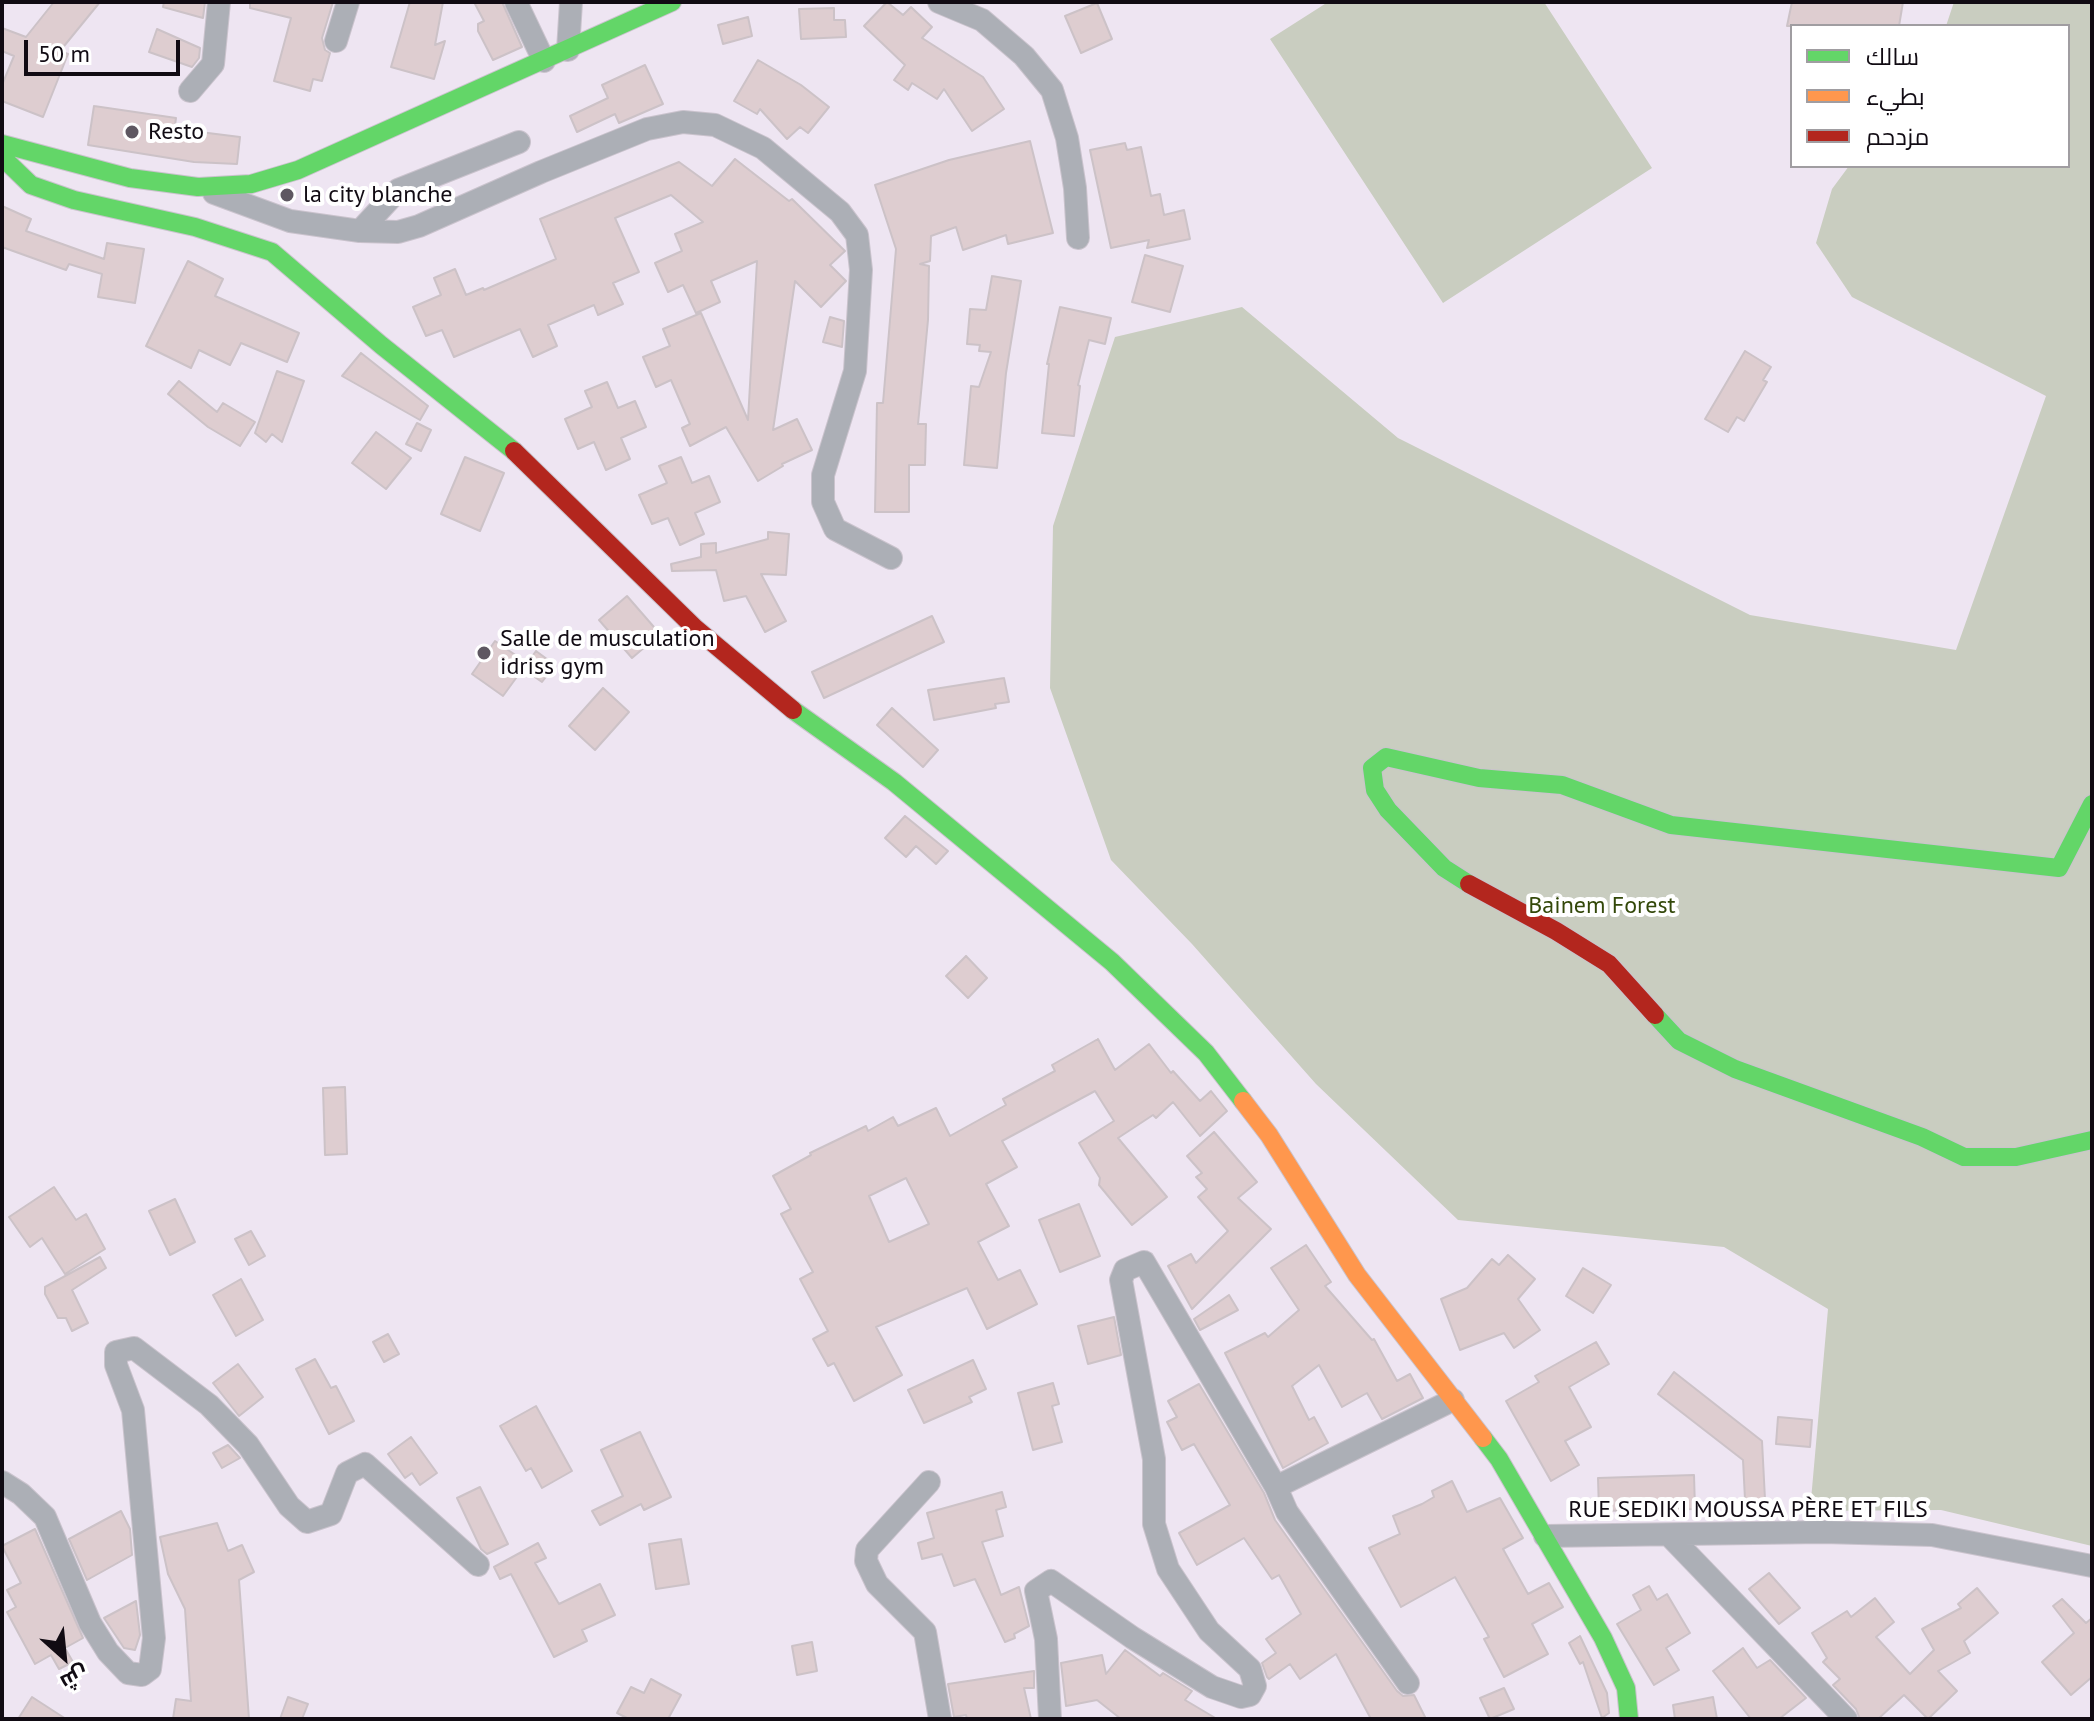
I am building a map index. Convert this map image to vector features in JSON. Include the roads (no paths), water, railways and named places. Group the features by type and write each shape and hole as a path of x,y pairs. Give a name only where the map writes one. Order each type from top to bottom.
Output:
{"street":[{"path":"190,91 213,64 219,2"},
{"path":"336,41 348,2"},
{"path":"516,2 544,61"},
{"path":"568,50 571,2"},
{"path":"2,144 130,178 198,187 251,184 298,170 672,2"},
{"path":"939,2 982,20 1024,56 1052,90 1067,138 1075,188 1078,238"},
{"path":"198,187 290,221 360,231 398,232 419,226 647,129 683,122 715,125 763,148 840,212 857,235 861,270 855,371 823,475 823,502 835,529 891,558"},
{"path":"360,231 398,190 519,142"},
{"path":"2,157 31,185 74,200 195,227 272,252 381,345 515,451 695,628 786,705 894,782 1112,962 1206,1053 1269,1135 1357,1275 1499,1459 1603,1638 1626,1688 1629,1719"},
{"path":"2092,804 2059,868 1671,825 1562,785 1479,778 1386,757 1372,768 1375,790 1388,810 1444,868 1609,964 1679,1041 1735,1069 1922,1137 1964,1157 2016,1157 2092,1140"},
{"path":"1050,1719 1046,1639 1036,1591 1051,1581 1133,1638 1212,1687 1241,1697 1250,1695 1255,1686 1250,1669 1209,1631 1168,1569 1154,1524 1154,1459 1121,1280 1125,1270 1144,1262 1276,1487 1287,1512 1408,1683"},
{"path":"2,1482 21,1494 45,1517 90,1623 108,1652 128,1673 142,1675 150,1669 154,1638 133,1410 116,1365 116,1352 134,1348 209,1405 248,1445 289,1506 307,1522 331,1514 347,1473 365,1464 478,1565"},
{"path":"1276,1487 1453,1400"},
{"path":"929,1482 867,1550 866,1561 877,1584 925,1632 940,1719"},
{"name":"RUE SEDIKI MOUSSA PÈRE ET FILS","path":"1545,1536 1823,1532 1932,1535 2092,1566"},
{"path":"1669,1535 1846,1719"}],"place":[{"name":"Resto","path":"132,132"},
{"name":"la city blanche","path":"287,195"},
{"name":"Salle de musculation idriss gym","path":"484,653"}],"park label":[{"name":"Bainem Forest","path":"1602,906"}]}
